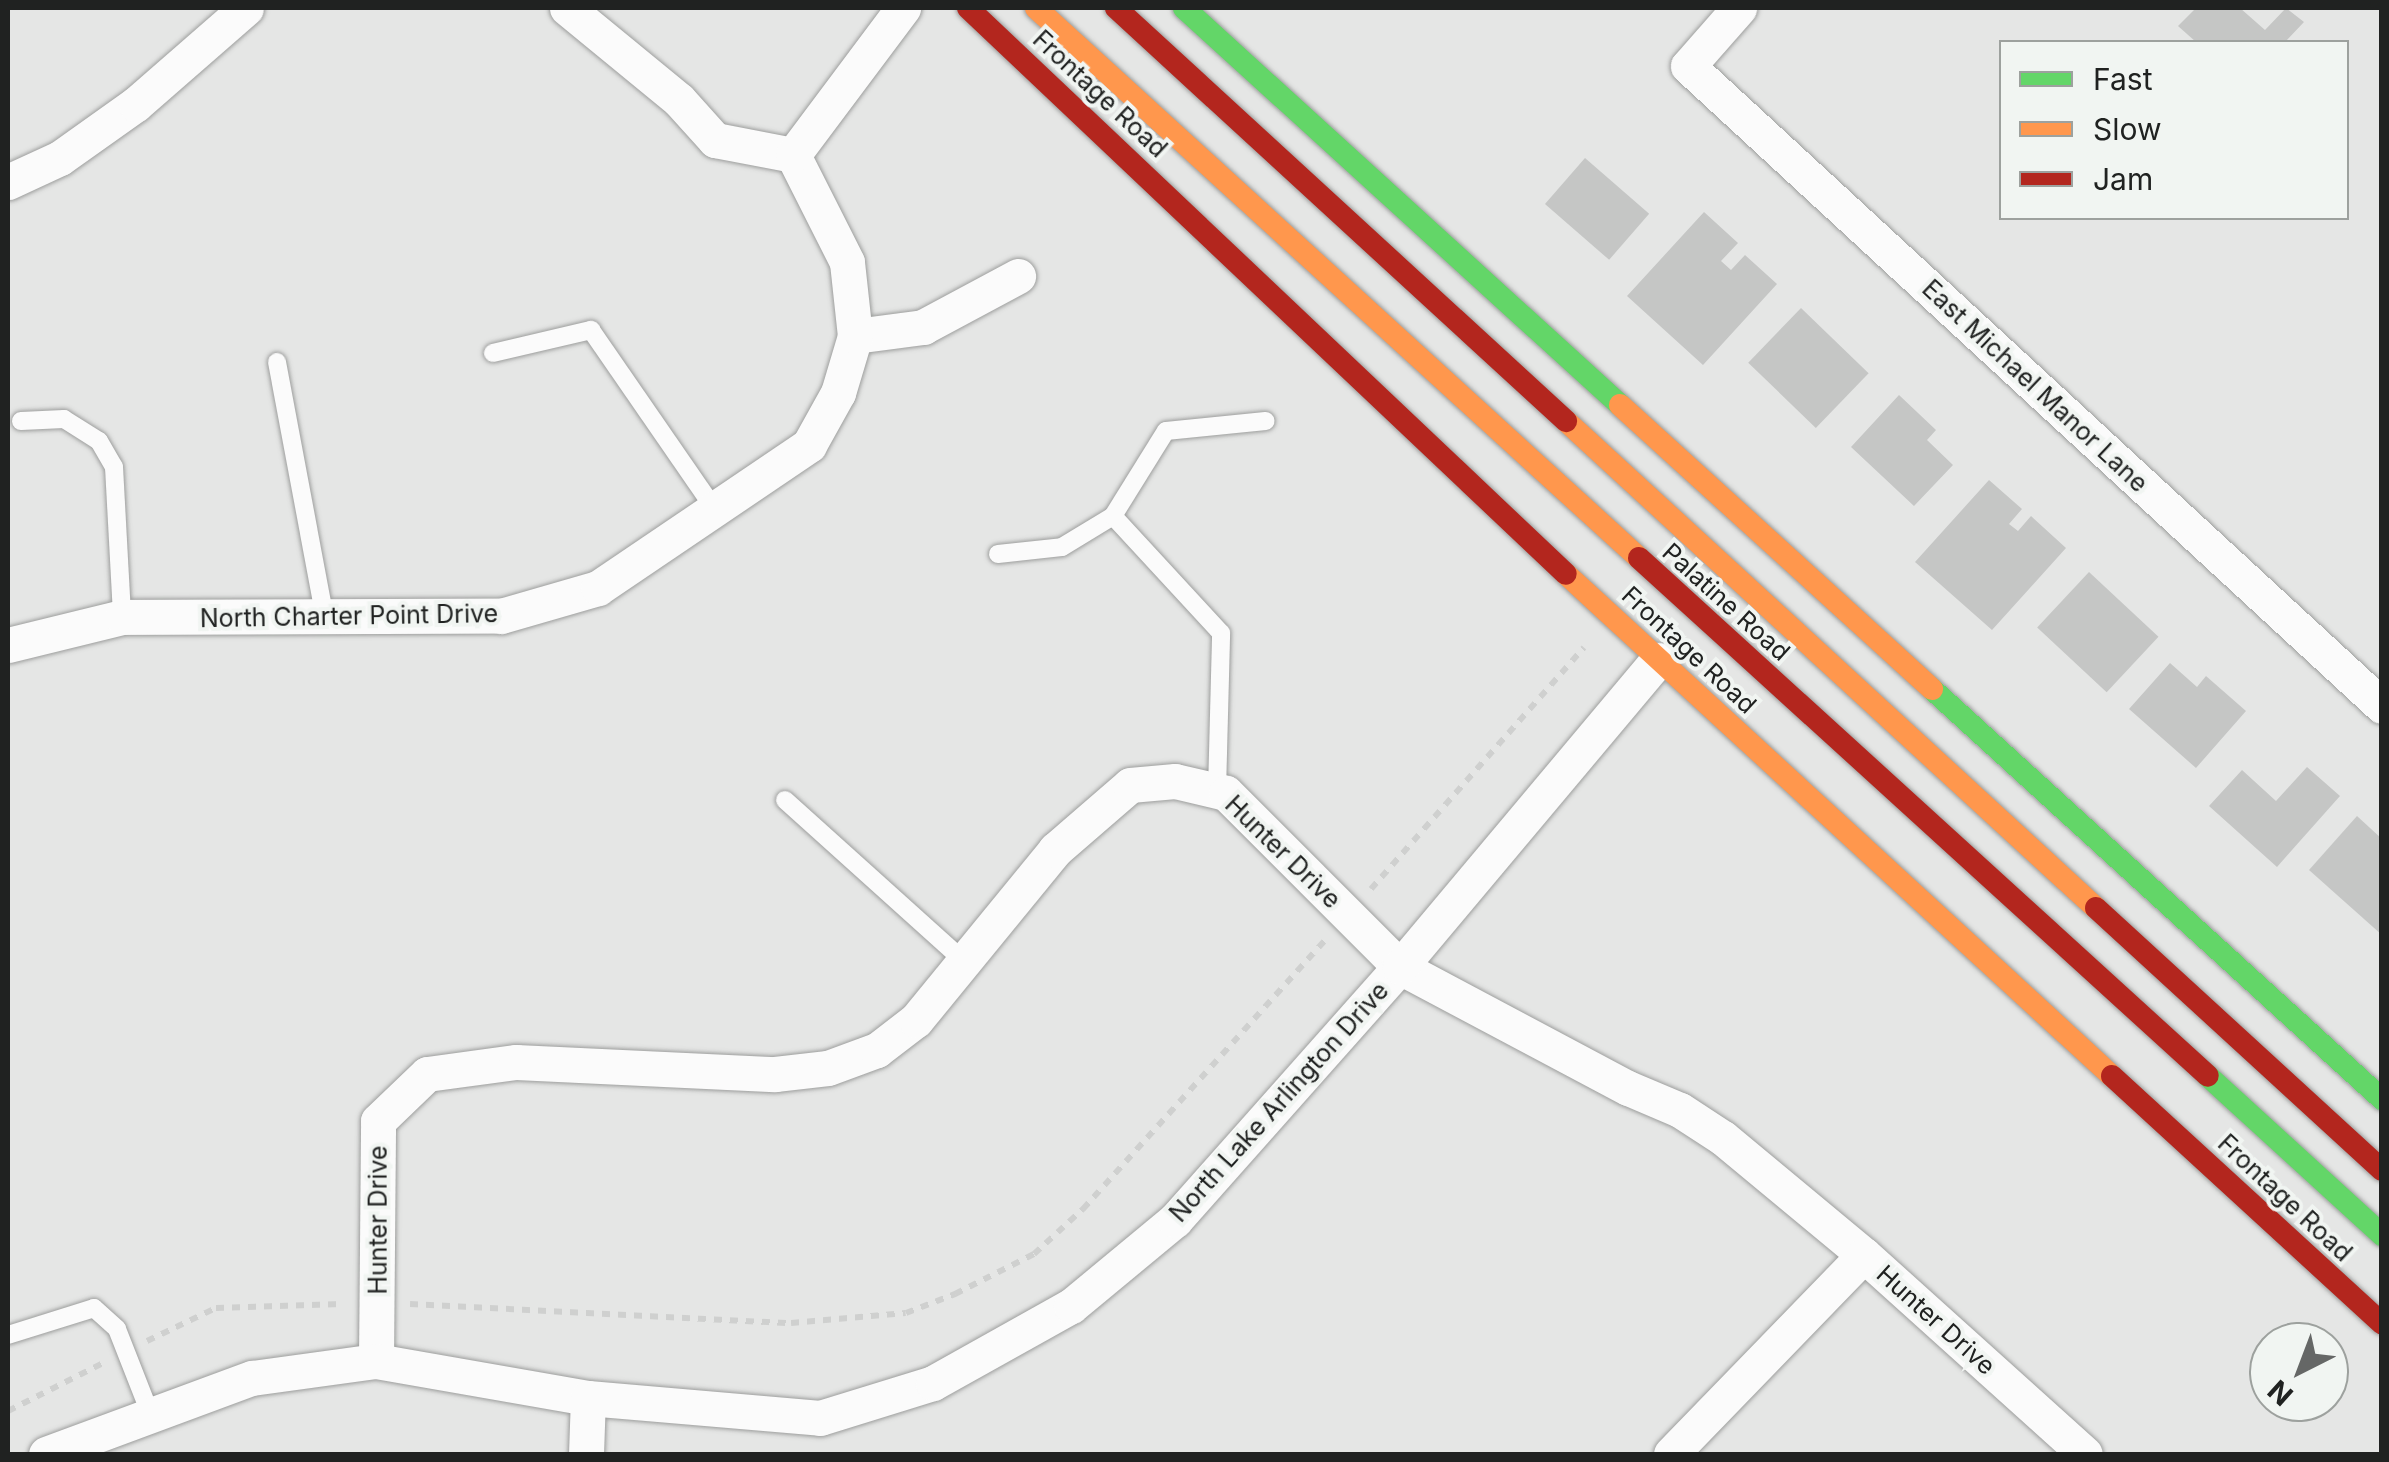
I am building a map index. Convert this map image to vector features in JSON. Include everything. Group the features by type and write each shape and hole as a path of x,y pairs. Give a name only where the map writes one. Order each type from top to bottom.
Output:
{"main road":[{"name":"Frontage Road","path":"968,8 1647,673 2382,1323"},
{"name":"Palatine Road","path":"1036,8 2382,1235"},
{"name":"Palatine Road","path":"1116,8 2382,1170"},
{"path":"1130,8 1256,136"},
{"path":"1184,8 2380,1095"}],"street":[{"path":"8,182 60,158 136,104 246,8"},
{"path":"566,8 679,100 715,140 793,155 902,8"},
{"name":"East Michael Manor Lane","path":"1739,8 1688,66 2382,706"},
{"name":"North Charter Point Drive","path":"8,645 122,618 501,616 598,588 809,444 838,393 855,336 847,262 793,155"},
{"path":"855,336 923,326 1018,276"},
{"name":"North Lake Arlington Drive","path":"46,1454 252,1378 376,1361 588,1398 820,1418 933,1382 1071,1306 1176,1220 1400,966 1647,673"},
{"name":"Hunter Drive","path":"376,1361 378,1121 427,1074 516,1062 775,1074 828,1068 878,1050 916,1020 1055,850 1130,785 1175,781 1226,793 1400,966 1628,1088 1680,1110 1723,1138 1864,1255 2086,1454"},
{"path":"1671,1454 1864,1255"},
{"path":"586,1454 588,1398"}],"lane":[{"path":"493,353 591,330 714,508"},
{"path":"278,362 325,618"},
{"path":"20,422 64,419 99,442 114,467 122,618"},
{"path":"998,554 1062,546 1113,516 1166,431 1266,421"},
{"path":"1113,516 1222,633 1217,790"},
{"path":"785,800 964,961"},
{"path":"8,1335 94,1308 117,1329 150,1413"}],"path":[{"path":"8,1411 216,1308 378,1302 791,1323 906,1313 955,1294 1034,1254 1083,1209 1588,642 1647,673"}],"building":[{"path":"2196,8 2240,8 2265,30 2286,8 2304,22 2287,40 2194,40 2178,26"},
{"path":"1585,158 1649,214 1609,260 1545,204"},
{"path":"1704,212 1738,243 1721,261 1731,270 1745,255 1777,284 1703,365 1627,296"},
{"path":"1801,308 1869,373 1816,428 1748,363"},
{"path":"1899,395 1936,430 1927,440 1953,465 1914,506 1851,447"},
{"path":"1989,480 2022,509 2009,524 2018,531 2031,516 2066,548 1992,630 1915,562"},
{"path":"2089,572 2158,637 2107,692 2037,628"},
{"path":"2170,663 2197,687 2206,676 2246,711 2196,768 2129,709"},
{"path":"2307,767 2340,796 2277,867 2209,806 2242,770 2276,801"},
{"path":"2357,816 2382,839 2382,935 2309,870"}],"traffic: fast":[{"path":"1184,8 1620,405"},
{"path":"1932,689 2382,1099"},
{"path":"2208,1076 2382,1235"}],"traffic: slow":[{"path":"1036,8 1639,558"},
{"path":"1620,405 1932,689"},
{"path":"1566,421 2096,908"},
{"path":"1566,574 2112,1076"}],"traffic: jam":[{"path":"968,8 1566,574"},
{"path":"1116,8 1566,421"},
{"path":"1639,558 2208,1076"},
{"path":"2096,908 2382,1170"},
{"path":"2112,1076 2382,1323"}]}
